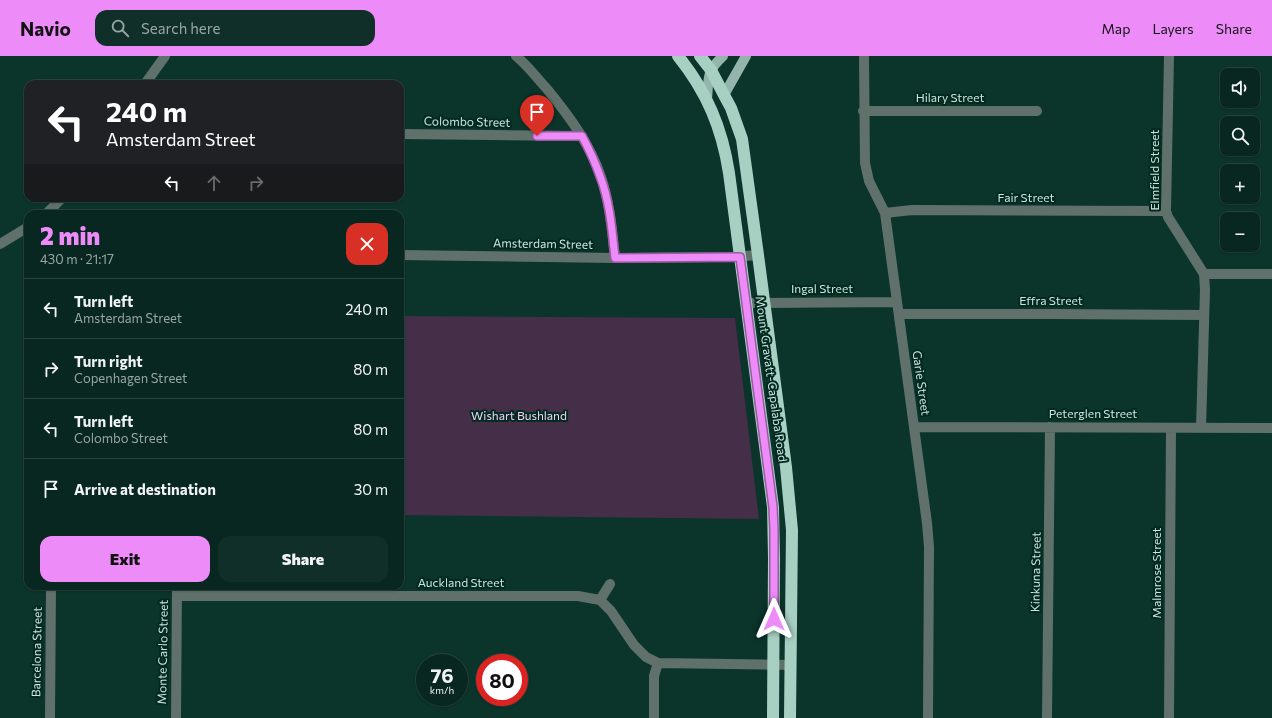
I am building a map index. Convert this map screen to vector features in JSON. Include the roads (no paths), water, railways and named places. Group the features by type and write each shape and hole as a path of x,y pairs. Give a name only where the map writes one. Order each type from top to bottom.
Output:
{"highway":[{"name":"Mount Gravatt-Capalaba Road","path":"678,56 698,82 707,99 716,120 727,161 773,507 773,718"},
{"name":"Mount Gravatt-Capalaba Road","path":"700,56 711,70 731,108 742,139 758,255 790,504 792,530 790,718"}],"main road":[{"path":"707,99 708,82 711,70 723,56"},
{"path":"724,95 746,56"}],"street":[{"path":"148,80 165,56"},
{"path":"516,56 532,72 560,105 582,136 601,176 611,220 615,258"},
{"name":"Garie Street","path":"864,56 864,163 869,181 885,213 927,523 929,547 928,718"},
{"name":"Elmfield Street","path":"1169,56 1166,211 1168,217 1204,274 1205,290 1201,428"},
{"name":"Hilary Street","path":"864,111 1037,111"},
{"name":"Colombo Street","path":"404,134 582,136"},
{"path":"50,210 58,202"},
{"name":"Fair Street","path":"885,213 912,210 1166,211"},
{"path":"0,244 24,230"},
{"name":"Amsterdam Street","path":"404,255 615,258 740,257 758,255"},
{"path":"1204,274 1272,274"},
{"name":"Ingal Street","path":"746,303 897,302"},
{"name":"Effra Street","path":"899,314 1204,315"},
{"name":"Peterglen Street","path":"914,427 1272,428"},
{"name":"Kinkuna Street","path":"1047,718 1050,427"},
{"name":"Malmrose Street","path":"1168,718 1171,428"},
{"path":"610,584 600,600 611,611 634,645 646,657 658,664 791,665"},
{"name":"Barcelona Street","path":"50,718 51,590"},
{"name":"Auckland Street","path":"177,591 578,596 600,600"},
{"name":"Monte Carlo Street","path":"176,718 177,591"},
{"path":"654,718 654,676 658,664"}],"park label":[{"name":"Wishart Bushland","path":"519,416"}]}
